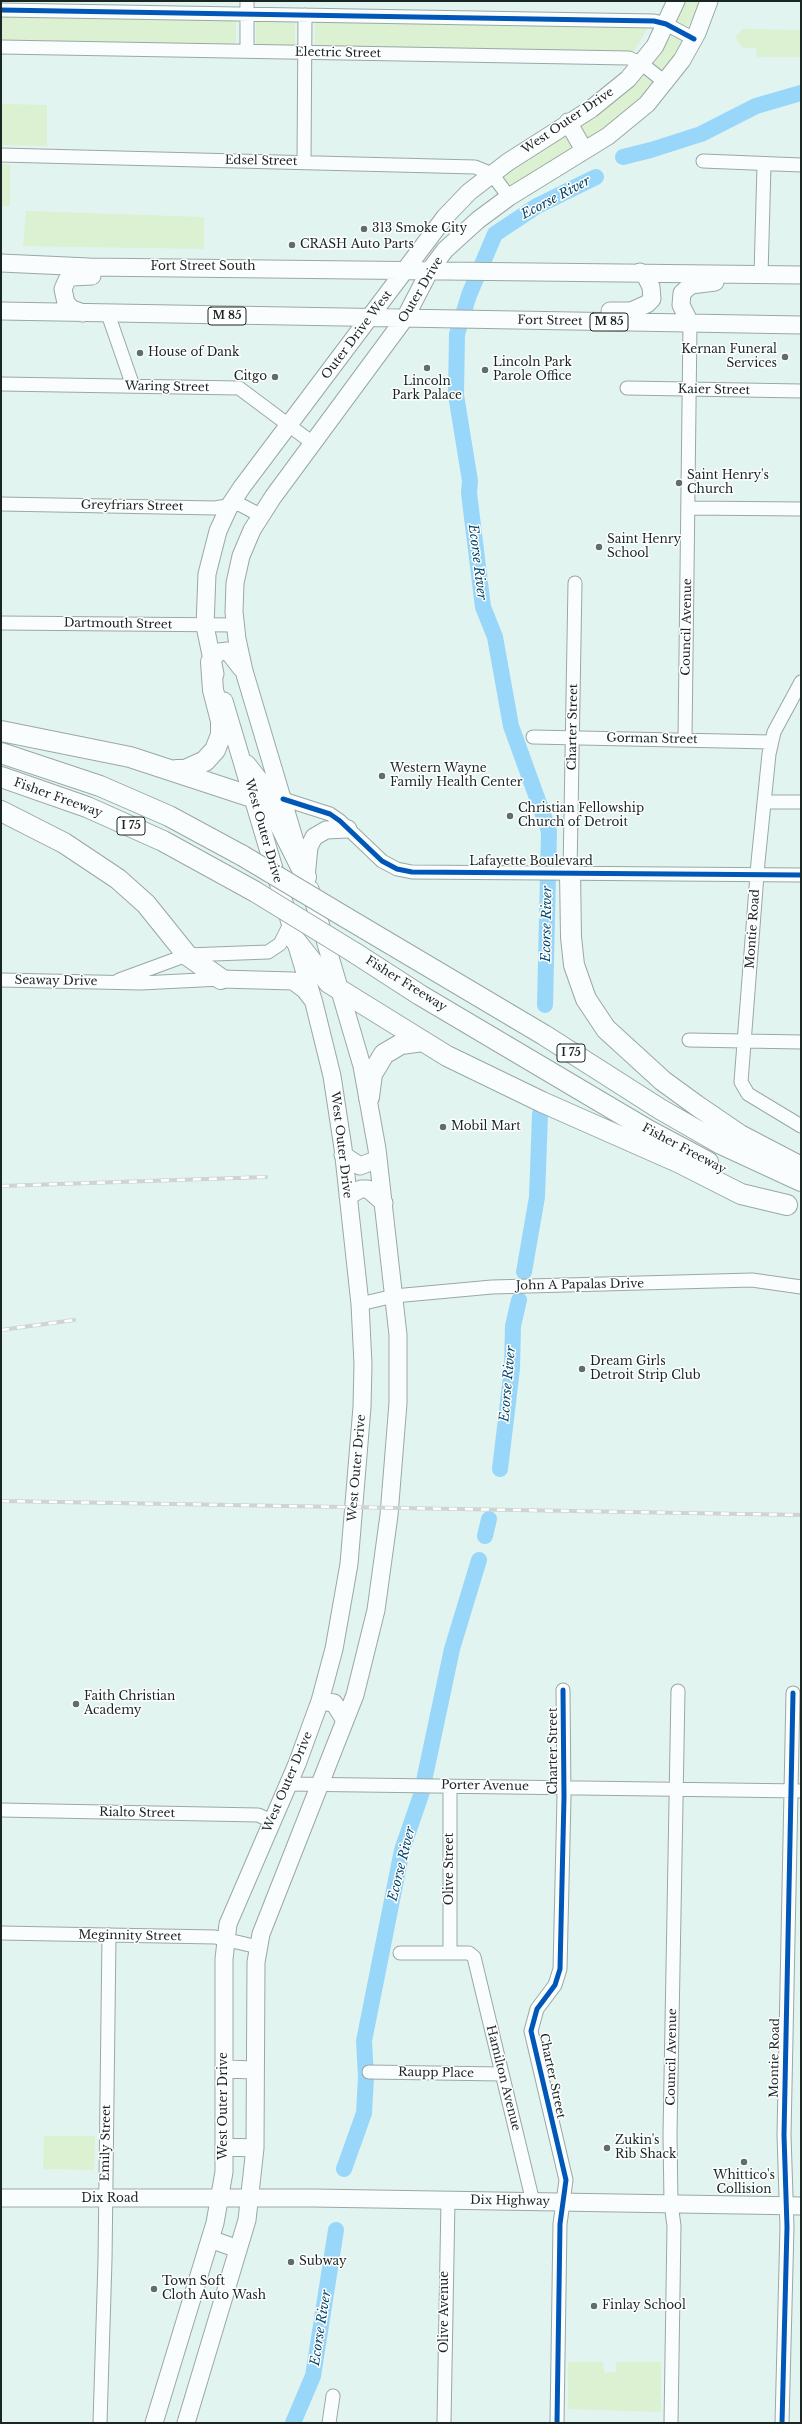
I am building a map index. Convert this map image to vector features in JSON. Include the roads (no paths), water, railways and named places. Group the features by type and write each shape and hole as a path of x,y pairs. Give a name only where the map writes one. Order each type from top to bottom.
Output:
{"highway":[{"path":"176,770 185,770 205,761 215,750 221,735 221,722 213,690 212,662"},
{"path":"1,731 77,745 176,770 252,797 272,814 280,825 306,877"},
{"name":"Fisher Freeway","path":"1,753 100,786 169,816 243,856 544,1035 660,1109 721,1144 801,1181"},
{"name":"Fisher Freeway","path":"1,777 94,810 194,856 355,953 420,995 648,1130 794,1208"},
{"path":"1,811 64,843 118,879 146,904 187,955 221,979"},
{"path":"556,872 571,937 574,965 586,999 606,1029 657,1076 696,1105 740,1135 801,1167"},
{"path":"293,932 318,972 329,983 423,1040 490,1077 680,1163 741,1194 794,1208"},
{"path":"369,1097 372,1074 384,1054 401,1044 423,1040"}],"main road":[{"name":"West Outer Drive","path":"492,174 524,150 611,95 642,64 666,24 676,1"},
{"path":"666,83 694,39 709,1"},
{"name":"Outer Drive","path":"260,515 314,444 405,318 430,270 448,246 478,220 509,197 628,121 666,83"},
{"path":"568,122 584,150"},
{"name":"Outer Drive West","path":"230,505 445,217 469,192 492,174"},
{"name":"Fort Street South","path":"1,264 89,267 405,269"},
{"path":"84,313 72,309 64,298 64,285 72,277 185,279 210,267"},
{"path":"405,269 801,275"},
{"path":"527,320 541,310 631,311 641,308 647,304 652,293 649,281 640,272"},
{"path":"690,323 681,301 684,290 691,285 703,282 801,284"},
{"name":"M 85","path":"1,311 371,318"},
{"name":"Fort Street","path":"371,318 473,318 801,324"},
{"name":"West Outer Drive","path":"154,2423 210,2239 220,2198 224,2172 224,1959 228,1924 288,1784 320,1700 338,1628 349,1564 362,1407 360,1304 343,1155 332,1076 314,1004 252,797 242,758 212,662 205,626 204,592 208,568 214,544 230,505"},
{"path":"186,2423 247,2220 255,2148 258,1947 261,1934 344,1719 355,1695 365,1661 385,1558 398,1402 398,1335 384,1203 369,1097 341,990 244,671 236,625 234,598 241,556 260,515"},
{"path":"212,662 218,652 228,650 244,671"},
{"path":"242,758 269,792 283,799"},
{"path":"306,877 309,847 314,837 326,830 348,829"},
{"path":"221,979 293,981 305,990 314,1004"},
{"path":"343,1155 360,1166 368,1165 378,1159"},
{"path":"348,1196 361,1189 368,1189 384,1203"},
{"path":"320,1700 334,1703 344,1719"},
{"path":"225,2069 255,2070"},
{"path":"224,2147 255,2148"},
{"name":"Dix Road","path":"1,2198 220,2198"},
{"name":"Dix Highway","path":"220,2198 670,2203 793,2206"},
{"path":"210,2239 238,2249"}],"street":[{"path":"247,1 247,51"},
{"path":"1,10 654,21 666,24 694,39"},
{"path":"304,162 305,15"},
{"name":"Electric Street","path":"1,47 629,58 642,64 666,83"},
{"name":"Edsel Street","path":"1,155 475,167 492,174"},
{"path":"703,162 801,165"},
{"path":"761,275 764,165"},
{"path":"492,174 509,197"},
{"path":"108,314 133,386"},
{"name":"Council Avenue","path":"686,739 690,323"},
{"name":"Waring Street","path":"1,384 239,388 314,444"},
{"name":"Kaier Street","path":"628,388 801,391"},
{"name":"Greyfriars Street","path":"1,504 215,508 230,505 243,505 260,515"},
{"path":"689,508 801,509"},
{"name":"Charter Street","path":"556,872 573,738 575,583"},
{"name":"Dartmouth Street","path":"1,623 205,626 236,625"},
{"name":"Montie Road","path":"801,682 774,732 771,742 757,875 742,1082 743,1088 748,1094 801,1126"},
{"name":"Gorman Street","path":"533,737 686,739 771,742"},
{"name":"Lafayette Boulevard","path":"283,799 330,814 382,861 397,869 412,872 556,872 801,876"},
{"path":"764,802 801,802"},
{"name":"Seaway Drive","path":"111,982 187,955 268,952 280,944 293,932"},
{"name":"Seaway Drive","path":"1,980 172,982 221,979"},
{"path":"689,1040 801,1042"},
{"name":"John A Papalas Drive","path":"360,1304 394,1296 492,1287 752,1280 801,1287"},
{"name":"Charter Street","path":"557,2423 562,2202 566,2180 531,2031 538,2009 555,1984 560,1969 564,1786 563,1690"},
{"name":"Council Avenue","path":"671,2423 674,2226 670,2203 678,1691"},
{"name":"Montie Road","path":"782,2423 787,2227 793,2206 784,2127 796,1791 793,1693"},
{"name":"Porter Avenue","path":"288,1784 320,1783 409,1786 564,1786 796,1791"},
{"name":"Olive Street","path":"450,1786 450,1953"},
{"name":"Rialto Street","path":"1,1810 258,1815 272,1821"},
{"name":"Meginnity Street","path":"1,1933 215,1937 258,1947"},
{"name":"Emily Street","path":"100,2423 106,2199 109,1935"},
{"name":"Hamilton Avenue","path":"450,1953 469,1952 472,1954 533,2202"},
{"path":"400,1953 450,1953"},
{"name":"Raupp Place","path":"369,2072 502,2074"},
{"name":"Olive Avenue","path":"444,2423 448,2200"},
{"path":"329,2423 333,2396"}],"waterway":[{"name":"Ecorse River","path":"623,157 651,150 701,134 756,106 801,93"},
{"name":"Ecorse River","path":"545,1005 549,831 511,726 495,637 483,607 469,493 470,481 456,395 457,334 469,295 495,234 537,206 596,177"},
{"name":"Ecorse River","path":"524,1272 537,1197 540,1114"},
{"name":"Ecorse River","path":"500,1469 512,1369 513,1326 519,1300"},
{"name":"Ecorse River","path":"485,1536 489,1519"},
{"name":"Ecorse River","path":"344,2169 364,2113 366,2077 364,2041 402,1850 421,1795 452,1649 479,1560"},
{"name":"Ecorse River","path":"293,2423 313,2376 336,2230"}],"railway":[{"path":"1,1186 266,1177"},
{"path":"1,1330 74,1320"},
{"path":"1,1501 801,1515"}],"place":[{"name":"313 Smoke City","path":"364,229"},
{"name":"CRASH Auto Parts","path":"292,245"},
{"name":"House of Dank","path":"140,353"},
{"name":"Kernan Funeral Services","path":"785,357"},
{"name":"Lincoln Park Palace","path":"427,368"},
{"name":"Lincoln Park Parole Office","path":"485,370"},
{"name":"Citgo","path":"275,377"},
{"name":"Saint Henry's Church","path":"679,483"},
{"name":"Saint Henry School","path":"599,547"},
{"name":"Western Wayne Family Health Center","path":"382,776"},
{"name":"Christian Fellowship Church of Detroit","path":"510,816"},
{"name":"Mobil Mart","path":"443,1127"},
{"name":"Dream Girls Detroit Strip Club","path":"582,1369"},
{"name":"Faith Christian Academy","path":"76,1704"},
{"name":"Zukin's Rib Shack","path":"607,2148"},
{"name":"Whittico's Collision","path":"744,2162"},
{"name":"Subway","path":"291,2262"},
{"name":"Town Soft Cloth Auto Wash","path":"154,2289"},
{"name":"Finlay School","path":"594,2306"}]}
